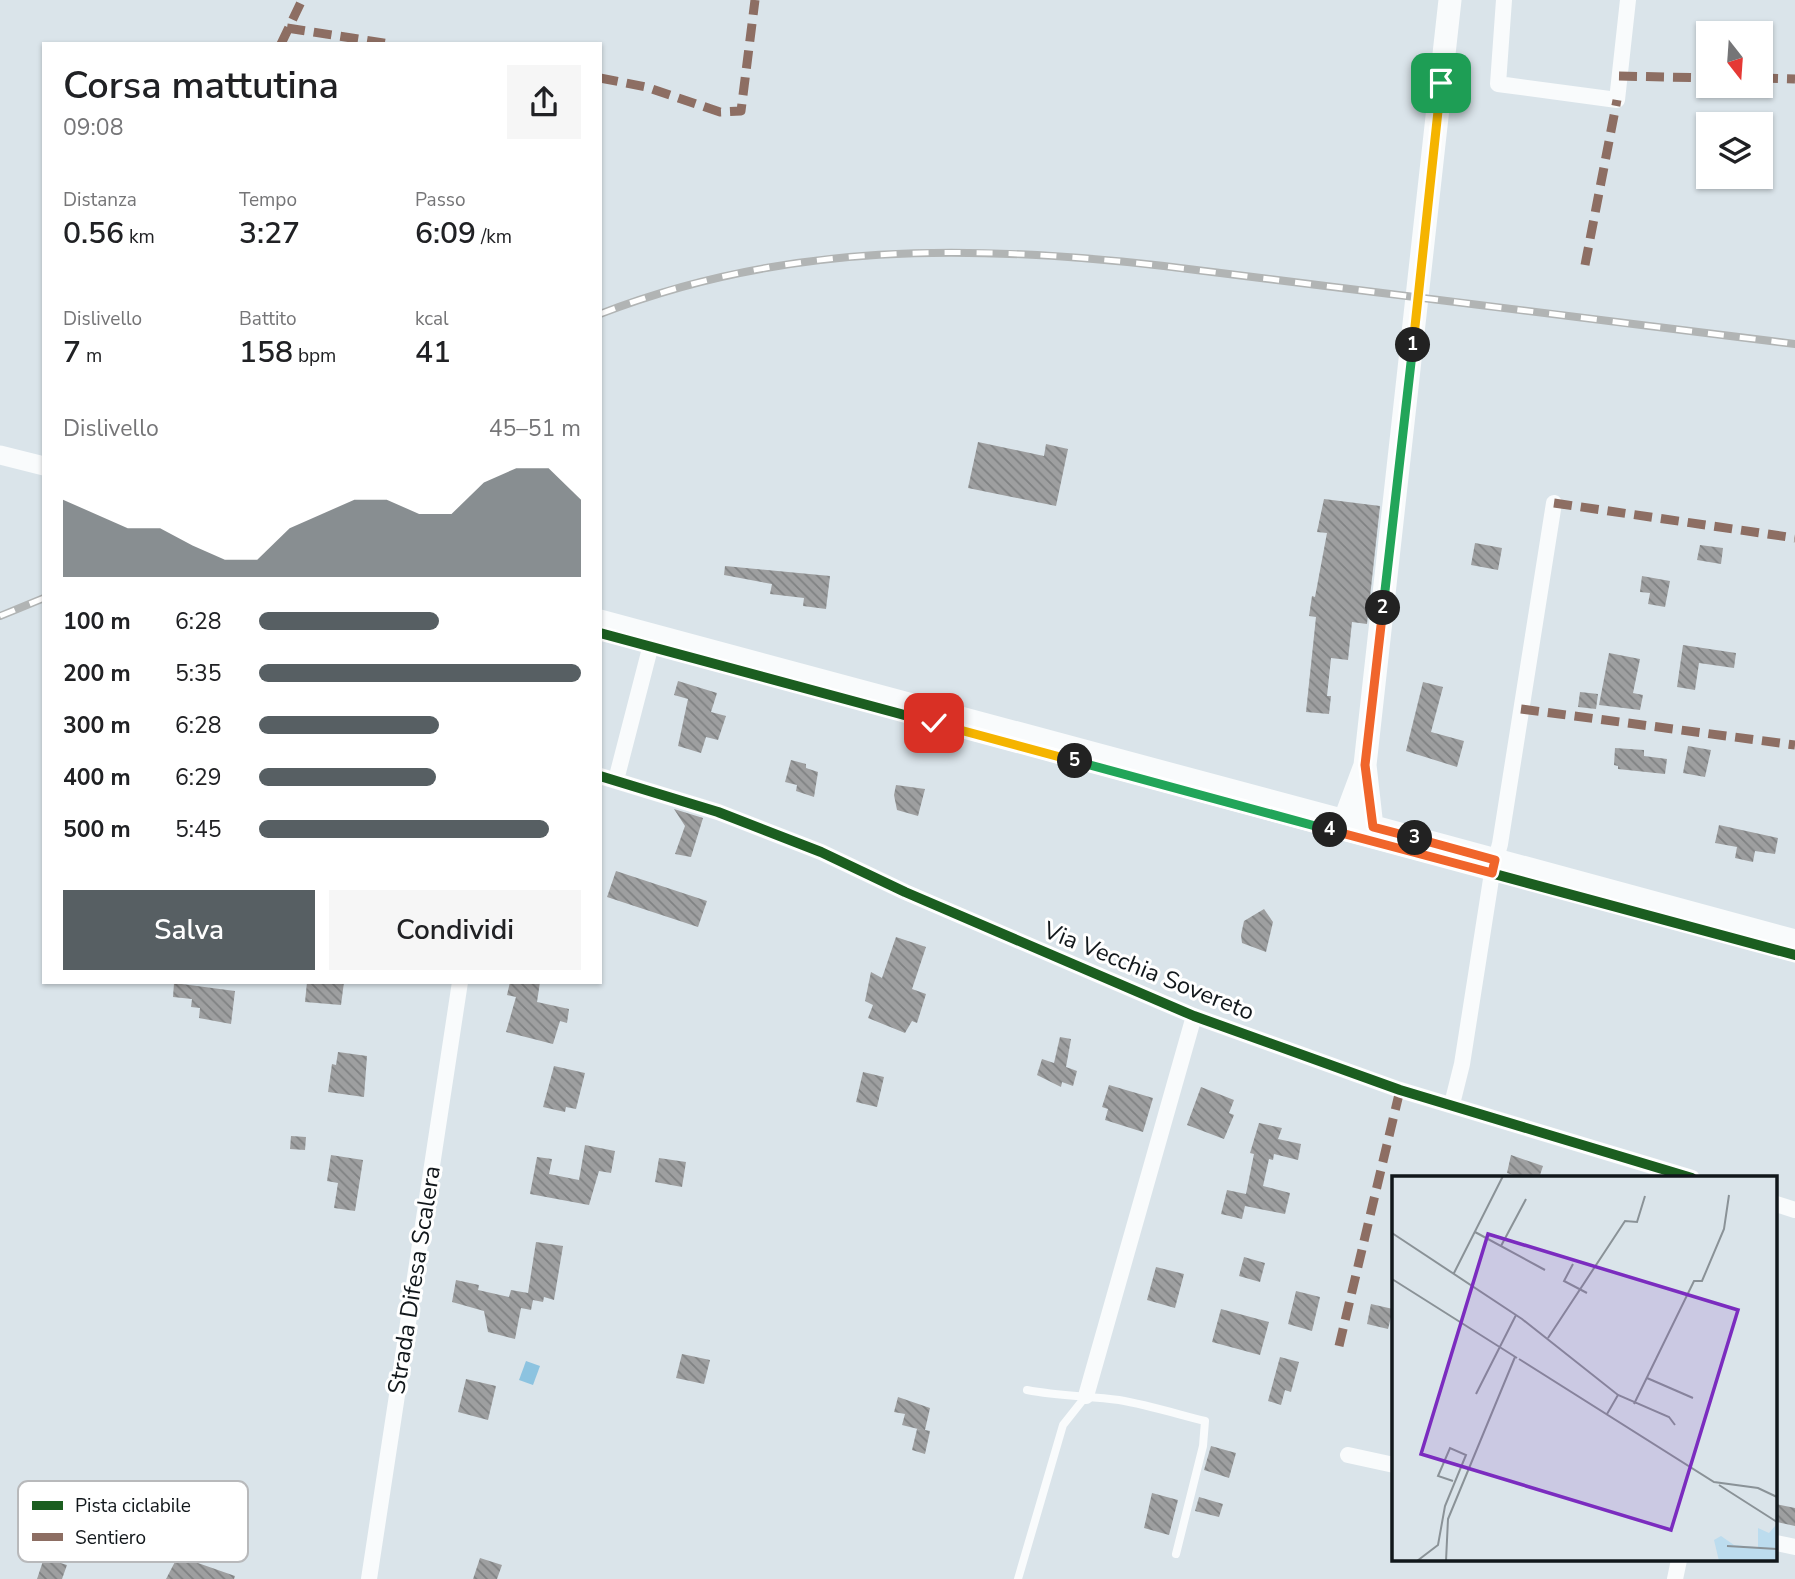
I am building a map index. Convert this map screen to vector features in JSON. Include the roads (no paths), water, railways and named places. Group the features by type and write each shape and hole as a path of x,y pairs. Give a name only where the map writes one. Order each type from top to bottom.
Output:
{"main road":[{"path":"1450,0 1365,765 1345,819 1795,941"},
{"path":"1365,765 1373,827"}],"street":[{"path":"1504,0 1498,84 1617,100 1628,0"},
{"path":"0,455 42,466"},
{"path":"1452,1104 1462,1064 1553,503"},
{"path":"602,620 1345,819"},
{"path":"608,778 654,633"},
{"name":"Via Vecchia Sovereto","path":"608,778 718,812 821,852 905,892 1194,1016 1400,1090 1686,1176"},
{"name":"Strada Difesa Scalera","path":"369,1579 460,984"},
{"path":"1086,1396 1194,1016"},
{"path":"1778,1205 1795,1210"},
{"path":"1349,1455 1392,1465"}],"lane":[{"path":"1027,1390 1063,1397 1086,1396 1124,1401 1205,1421 1203,1446 1176,1554"},
{"path":"1018,1579 1063,1425 1086,1396"}],"water":[{"path":"526,1361 540,1366 533,1385 519,1380"}],"railway":[{"path":"602,313 669,290 739,273 809,261 879,255 1020,254 1164,266 1795,344"},
{"path":"0,616 42,599"}]}
